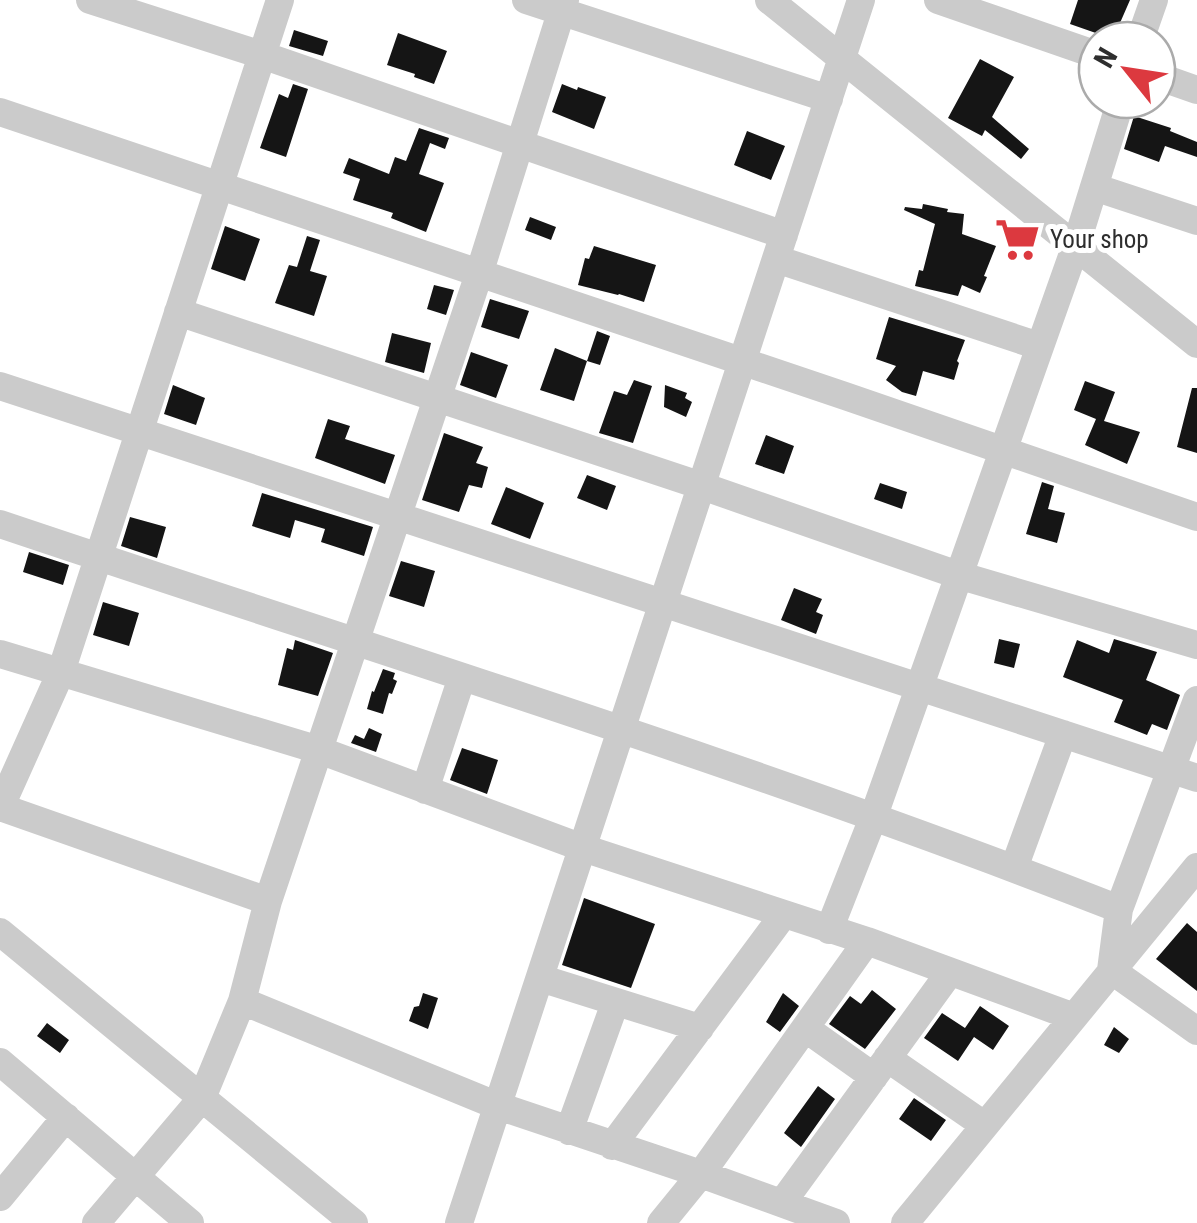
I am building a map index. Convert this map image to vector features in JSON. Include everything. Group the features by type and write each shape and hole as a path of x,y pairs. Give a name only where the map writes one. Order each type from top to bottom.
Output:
{"street":[{"path":"90,0 519,145 1039,346"},
{"path":"268,901 0,808 61,672 280,0"},
{"path":"526,0 563,6 829,99"},
{"path":"769,0 1197,344"},
{"path":"459,1223 861,0"},
{"path":"938,0 1077,48"},
{"path":"96,1223 202,1098 242,1001 268,901 479,274 563,6"},
{"path":"0,112 1197,517"},
{"path":"829,930 873,818 1076,245 1115,120"},
{"path":"1094,187 1197,221"},
{"path":"178,312 438,396 958,576 1197,645"},
{"path":"0,386 1184,774"},
{"path":"0,524 622,728 1119,909"},
{"path":"0,654 319,750 582,848 868,941 1074,1017"},
{"path":"425,790 462,678"},
{"path":"1111,970 1119,909 1184,774 1197,700"},
{"path":"1014,868 1062,734"},
{"path":"905,1223 1197,867"},
{"path":"612,1146 784,914"},
{"path":"0,932 354,1223"},
{"path":"661,1223 701,1174 868,941"},
{"path":"1111,970 1197,1030"},
{"path":"782,1203 950,972"},
{"path":"540,978 700,1028"},
{"path":"242,1001 498,1106 836,1223"},
{"path":"568,1131 615,1003"},
{"path":"805,1028 984,1125"},
{"path":"0,1062 190,1223"},
{"path":"0,1196 66,1117"}],"building":[{"path":"1078,0 1130,0 1121,20 1077,20 1077,26 1070,24"},
{"path":"294,30 328,41 323,56 289,46"},
{"path":"398,33 447,51 434,84 387,65"},
{"path":"980,59 1014,77 992,117 1029,149 1021,159 985,130 982,136 948,118"},
{"path":"293,84 308,89 286,157 260,148 279,94 288,98"},
{"path":"562,84 606,97 594,129 552,112"},
{"path":"1133,120 1146,120 1197,142 1197,157 1165,146 1159,162 1124,149"},
{"path":"419,128 449,138 445,149 430,143 419,174 444,183 426,232 391,218 393,213 353,200 360,179 343,173 349,158 389,174 395,157 406,161"},
{"path":"747,131 785,146 771,180 734,165"},
{"path":"923,204 964,214 962,234 996,246 980,293 962,285 958,296 915,286 919,270 923,271 935,224 904,210 922,209"},
{"path":"530,217 556,227 551,240 525,230"},
{"path":"225,226 260,239 245,281 211,269"},
{"path":"307,236 320,240 310,271 327,276 314,316 275,303 289,265 297,267"},
{"path":"594,246 656,265 644,302 578,285 585,258 589,259"},
{"path":"434,285 454,290 446,315 427,309"},
{"path":"490,299 529,311 519,339 481,327"},
{"path":"889,317 965,340 954,380 923,371 916,396 902,392 886,380 896,366 876,359"},
{"path":"597,331 610,336 600,365 587,361"},
{"path":"392,333 431,343 424,373 385,362"},
{"path":"555,348 587,361 574,401 540,390"},
{"path":"471,352 508,365 496,398 460,385"},
{"path":"634,380 652,386 633,443 599,433 614,391 627,395"},
{"path":"1085,381 1115,392 1104,421 1140,432 1127,464 1085,445 1096,419 1074,410"},
{"path":"173,385 205,398 196,425 164,414"},
{"path":"665,385 687,393 685,398 692,402 686,417 664,407"},
{"path":"1192,388 1197,388 1197,453 1177,447"},
{"path":"328,419 350,426 345,439 395,455 385,484 315,458"},
{"path":"444,433 483,447 476,463 488,467 482,488 469,485 459,512 422,500"},
{"path":"766,435 794,446 784,474 755,464"},
{"path":"587,475 616,486 607,510 577,498"},
{"path":"1042,482 1054,486 1048,509 1065,513 1057,543 1026,534"},
{"path":"880,483 907,492 902,509 874,499"},
{"path":"506,487 544,503 530,539 491,524"},
{"path":"262,493 373,527 364,556 321,542 325,529 295,520 290,538 252,526"},
{"path":"130,517 166,527 157,558 121,546"},
{"path":"29,552 69,565 63,585 23,572"},
{"path":"401,561 435,571 424,607 389,596"},
{"path":"794,588 822,599 816,612 823,615 816,634 781,620"},
{"path":"103,602 139,613 129,646 93,635"},
{"path":"999,639 1020,644 1014,668 994,663"},
{"path":"1114,639 1157,652 1146,680 1180,695 1167,730 1152,724 1147,735 1114,722 1123,700 1063,677 1077,640 1109,653"},
{"path":"295,640 333,653 318,696 278,685 287,648 293,650"},
{"path":"383,669 395,673 393,679 397,681 383,714 367,709"},
{"path":"369,728 382,734 376,752 351,743 355,735 364,739"},
{"path":"462,748 498,760 487,794 450,780"},
{"path":"584,898 655,924 631,988 562,965"},
{"path":"1187,923 1197,932 1197,991 1156,959"},
{"path":"872,990 896,1009 865,1049 829,1024 850,996 861,1004"},
{"path":"423,993 438,998 428,1029 409,1021"},
{"path":"783,993 799,1006 780,1032 766,1022"},
{"path":"980,1006 1009,1026 993,1050 974,1037 958,1061 924,1038 942,1013 965,1028"},
{"path":"47,1023 69,1040 60,1053 37,1036"},
{"path":"1114,1027 1129,1039 1119,1053 1104,1045"},
{"path":"818,1086 835,1099 801,1147 784,1133"},
{"path":"914,1098 946,1120 931,1141 899,1119"}],"place":[{"name":"Your shop","path":"1017,239"}]}
